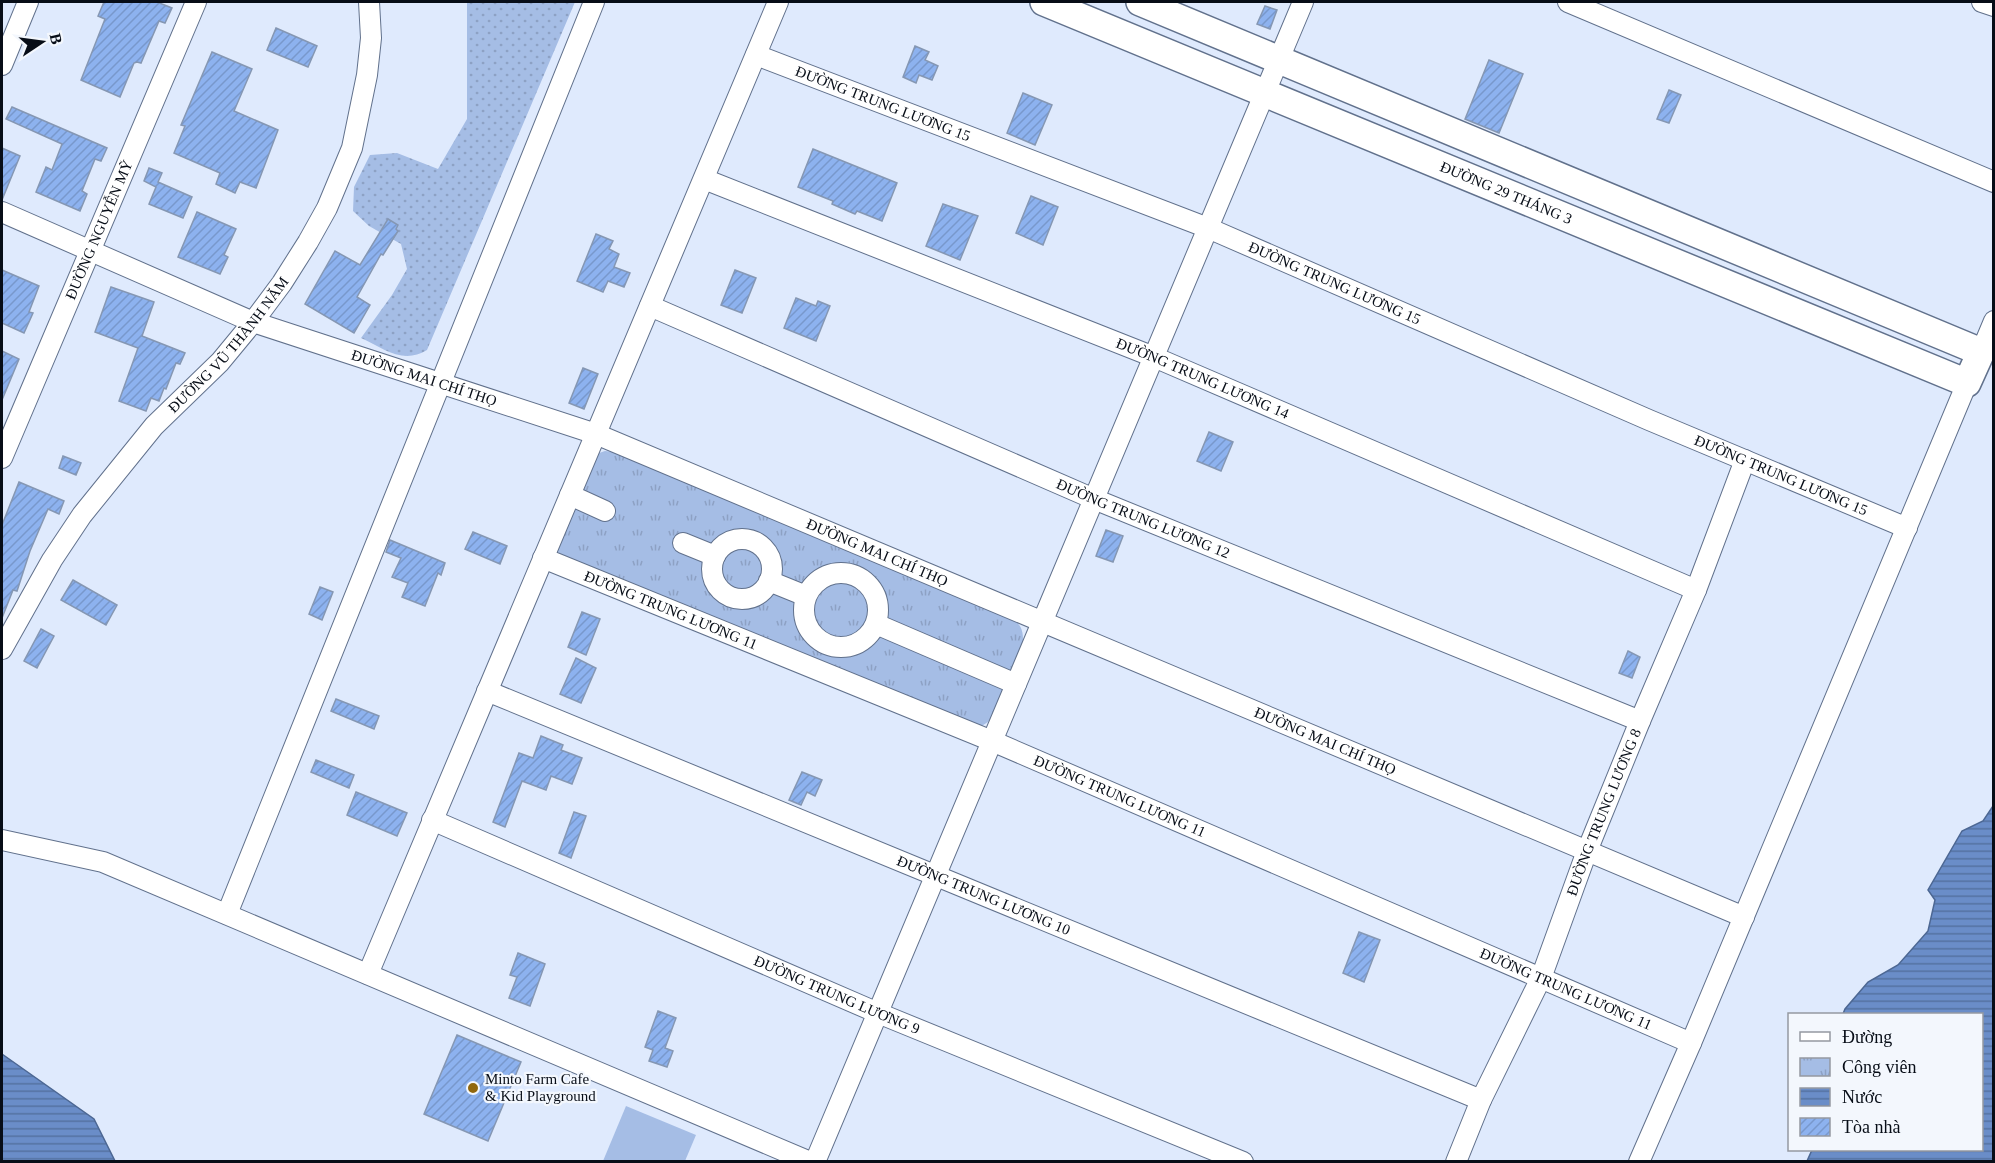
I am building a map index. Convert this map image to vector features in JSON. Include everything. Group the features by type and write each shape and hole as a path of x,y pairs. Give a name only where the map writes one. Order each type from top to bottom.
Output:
{"street":[{"path":"2,65 28,2"},
{"name":"ĐƯỜNG NGUYỄN MỸ","path":"2,458 196,2"},
{"name":"ĐƯỜNG VŨ THÀNH NĂM","path":"2,649 52,560 82,515 154,426 220,362 253,322 308,242 327,208 352,148 367,75 371,38 369,2"},
{"path":"227,914 594,2"},
{"path":"368,974 778,2"},
{"name":"ĐƯỜNG 29 THÁNG 3","path":"1044,2 1967,383"},
{"path":"1140,2 1981,352"},
{"path":"815,1161 1303,2"},
{"path":"1568,2 1994,182"},
{"path":"1982,2 1994,6"},
{"name":"ĐƯỜNG TRUNG LƯƠNG 15","path":"756,55 1208,228 1907,528"},
{"name":"ĐƯỜNG TRUNG LƯƠNG 14","path":"704,179 1154,357 1696,590"},
{"name":"ĐƯỜNG MAI CHÍ THỌ","path":"2,212 253,322 596,434 1744,918"},
{"name":"ĐƯỜNG TRUNG LƯƠNG 12","path":"650,306 1094,499 1640,721"},
{"path":"1639,1161 1744,918 1994,321"},
{"name":"ĐƯỜNG TRUNG LƯƠNG 8","path":"1456,1161 1481,1100 1541,978 1587,851 1696,590 1744,460"},
{"path":"570,495 605,511"},
{"path":"739,539 752,541 762,547 769,557 771,569 768,581 761,591 750,597 732,597 714,580 712,568 715,556 728,543 739,539"},
{"path":"683,543 715,556"},
{"name":"ĐƯỜNG TRUNG LƯƠNG 11","path":"543,558 992,741 1691,1043"},
{"path":"830,574 851,574 861,578 875,594 878,604 876,624 870,635 862,642 842,648 831,647 813,636 807,627 804,606 807,596 812,586 830,574"},
{"path":"768,581 807,596"},
{"path":"876,624 1016,684"},
{"name":"ĐƯỜNG TRUNG LƯƠNG 10","path":"487,691 1481,1100"},
{"name":"ĐƯỜNG TRUNG LƯƠNG 9","path":"432,820 878,1013 1244,1161"},
{"path":"2,840 103,861 810,1161"}],"green space":[{"path":"467,2 575,2 427,350 410,356 401,355 361,338 392,295 407,269 401,244 369,226 353,211 354,187 370,155 397,153 438,169 467,119"},
{"path":"605,451 614,452 1014,620 1021,628 1023,641 988,722 980,727 570,562 558,552 557,539 596,454"},
{"path":"626,1106 696,1135 685,1161 603,1161"}],"water":[{"path":"1993,806 1993,1161 1807,1161 1812,1151 1983,1151 1983,1013 1843,1013 1868,982 1898,965 1928,931 1935,900 1928,890 1962,831 1983,821"},
{"path":"2,1054 94,1119 115,1161 2,1161"}],"building":[{"path":"104,2 157,2 172,8 165,23 159,21 141,63 134,63 120,97 81,80 105,19 98,16"},
{"path":"1265,6 1277,10 1270,29 1257,24"},
{"path":"276,28 317,46 308,67 267,50"},
{"path":"915,46 929,52 925,60 938,66 932,80 919,75 916,83 903,77"},
{"path":"212,52 252,69 234,111 278,130 256,188 240,182 235,193 216,184 220,173 174,153 185,126 181,125"},
{"path":"1489,60 1523,74 1499,133 1465,119"},
{"path":"1669,90 1681,95 1669,123 1657,119"},
{"path":"1023,93 1052,105 1035,145 1007,133"},
{"path":"12,107 107,148 101,161 95,159 82,191 87,194 80,211 36,192 46,167 52,170 62,144 6,119"},
{"path":"2,148 20,156 2,200"},
{"path":"813,149 897,183 882,221 857,211 855,214 832,204 833,201 798,187"},
{"path":"149,168 162,173 158,182 192,197 183,218 149,204 156,187 144,181"},
{"path":"1031,196 1058,207 1043,245 1016,233"},
{"path":"943,204 978,216 960,260 926,246"},
{"path":"197,212 236,229 224,255 228,257 220,274 178,257"},
{"path":"388,219 398,225 396,229 398,231 383,255 381,254 357,297 370,305 354,333 305,304 335,251 360,265"},
{"path":"596,234 613,241 609,249 619,254 614,267 630,273 624,287 608,281 603,292 577,281"},
{"path":"2,270 39,286 29,312 33,313 24,333 2,323"},
{"path":"735,270 756,278 742,313 721,305"},
{"path":"111,287 154,302 142,336 185,353 180,364 176,363 159,401 151,398 146,411 119,401 138,348 95,332"},
{"path":"796,298 816,306 818,301 830,306 816,341 784,328"},
{"path":"2,351 19,359 2,400"},
{"path":"583,368 598,374 584,409 569,403"},
{"path":"1209,432 1233,442 1221,471 1197,461"},
{"path":"63,456 81,463 76,475 59,468"},
{"path":"19,482 64,501 59,514 48,509 30,551 17,591 13,590 2,618 2,525"},
{"path":"1106,530 1123,536 1113,562 1096,556"},
{"path":"473,532 507,546 500,564 465,549"},
{"path":"390,540 445,563 441,575 438,573 425,606 402,597 408,583 392,577 401,558 386,552"},
{"path":"73,580 117,605 106,625 61,600"},
{"path":"320,587 333,592 322,620 309,614"},
{"path":"582,612 600,619 586,655 568,647"},
{"path":"41,629 54,636 37,668 24,661"},
{"path":"1628,651 1640,657 1632,678 1619,673"},
{"path":"576,658 596,668 581,703 560,694"},
{"path":"336,699 379,716 374,729 331,711"},
{"path":"541,736 563,745 561,750 582,758 572,784 551,776 546,790 522,781 505,827 493,822 519,753 533,758"},
{"path":"316,760 354,775 349,788 311,772"},
{"path":"802,772 822,780 815,796 807,792 801,805 789,800"},
{"path":"356,792 407,813 397,836 347,815"},
{"path":"574,812 586,816 571,858 559,853"},
{"path":"1359,932 1380,940 1364,982 1343,973"},
{"path":"518,953 545,964 530,1006 509,998 517,977 510,975"},
{"path":"658,1011 676,1018 665,1048 673,1051 667,1067 649,1061 653,1050 645,1047"},
{"name":"Minto Farm Cafe & Kid Playground","path":"457,1035 521,1062 488,1141 424,1114"}],"place":[{"name":"Minto Farm Cafe & Kid Playground","path":"473,1088"}]}
